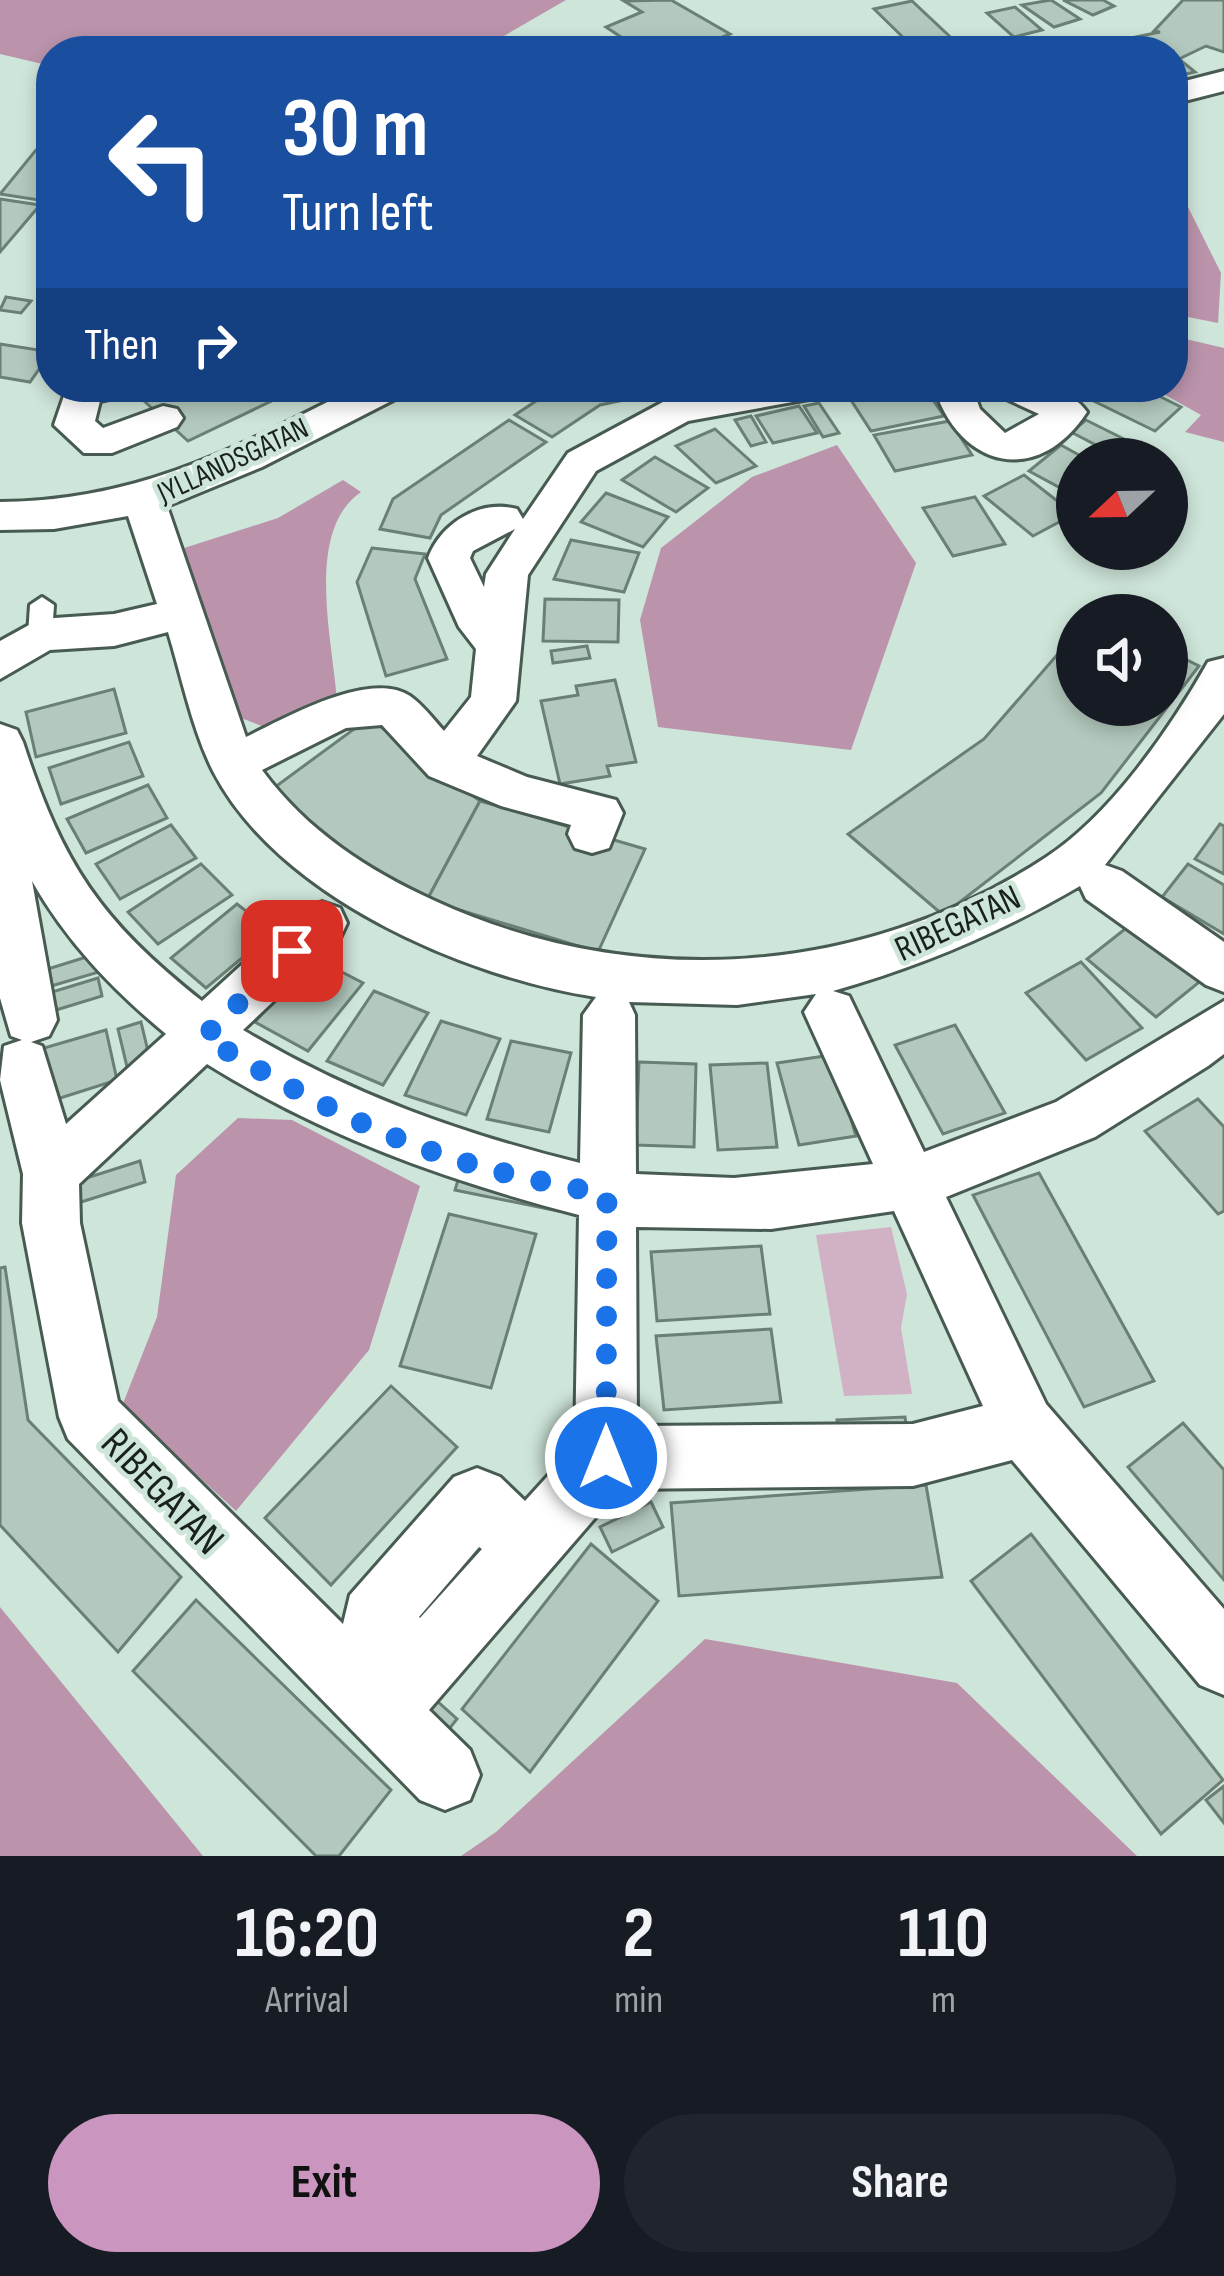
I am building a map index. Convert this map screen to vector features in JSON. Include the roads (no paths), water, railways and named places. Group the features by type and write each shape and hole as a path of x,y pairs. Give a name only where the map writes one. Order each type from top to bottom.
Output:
{"street":[{"path":"1188,90 1224,81"},
{"path":"87,402 74,425 98,444 163,418"},
{"name":"JYLLANDSGATAN","path":"0,516 83,514 146,502 356,402"},
{"path":"446,764 493,700 507,574 518,526 582,462 676,411 726,402"},
{"path":"958,402 962,414 996,447 1026,442 1067,412 1046,402"},
{"name":"RIBEGATAN","path":"146,502 154,551 183,613 233,764 290,835 362,887 446,934 543,967 610,982 759,982 821,976 903,952 986,918 1070,867 1125,808 1222,683 1224,674"},
{"path":"499,644 482,627 449,558 452,547 472,528 518,526"},
{"path":"0,663 41,620 114,630 183,613"},
{"path":"233,764 338,712 393,707 446,764 518,793 599,813 592,834"},
{"path":"2,767 44,858 108,952 204,1037 268,1077 361,1122 470,1164 629,1200 792,1199 910,1182 1088,1113 1171,1065 1224,1024"},
{"name":"RIBEGATAN","path":"0,840 27,1041 51,1174 51,1223 90,1417 224,1557 403,1689 445,1774"},
{"path":"1104,885 1224,970"},
{"path":"51,1174 322,923"},
{"path":"830,1012 1024,1426 1224,1661"},
{"path":"403,1689 606,1458 608,1015"},
{"path":"606,1458 913,1455 1024,1426"}]}
